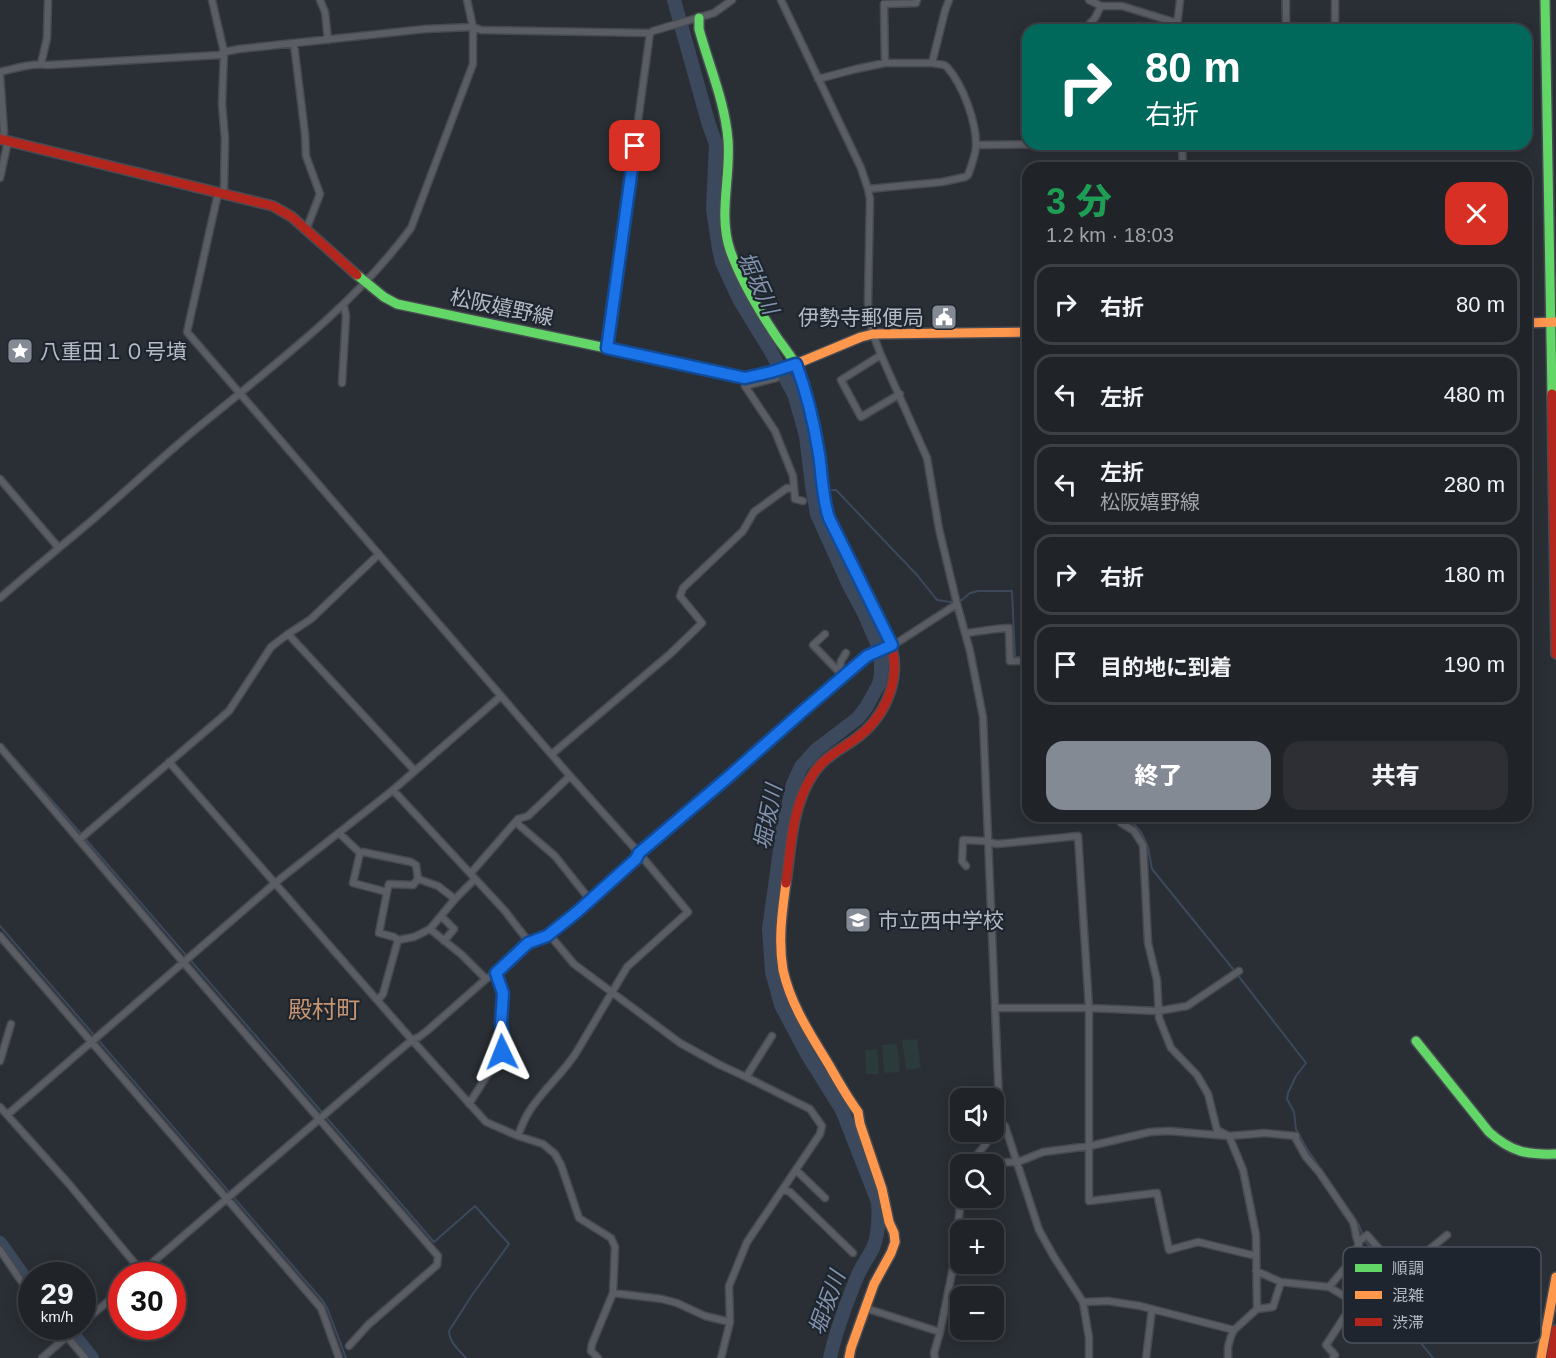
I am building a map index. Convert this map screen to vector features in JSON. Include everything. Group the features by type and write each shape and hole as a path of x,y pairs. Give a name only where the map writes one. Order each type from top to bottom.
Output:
{"main road":[{"path":"1545,0 1553,322 1556,654"},
{"path":"696,19 727,129 728,161 724,220 730,249 760,311 796,364 805,388 813,422 825,505 829,518 896,658 892,687 879,714 860,736 836,750 818,766 802,795 793,832 781,924 782,962 789,994 801,1019 858,1112 894,1233 895,1242 874,1284 849,1358"},
{"name":"松阪嬉野線","path":"3,140 273,206 292,217 365,282 397,304 745,378 796,364 873,334 1022,332"},
{"path":"1532,323 1553,322"},
{"path":"1416,1041 1501,1144 1508,1149 1528,1154 1556,1154"},
{"path":"1541,1358 1556,1277"},
{"path":"1551,1358 1556,1330"}],"street":[{"path":"41,64 47,38 48,0"},
{"path":"212,0 224,52 222,104 225,139 224,188 218,198 187,332 688,912 627,967 570,1063 532,1107 518,1136"},
{"path":"320,0 325,12 328,40"},
{"path":"0,598 190,434 344,306 402,240 411,228 473,64 473,27 467,0"},
{"path":"0,178 4,132 0,74 21,66 220,55 239,49 473,27 482,30 650,33 714,13 732,0"},
{"path":"781,0 861,168 868,189 870,214 868,303 873,334 927,458 939,529 970,651 983,717 998,1088"},
{"path":"885,63 884,4 916,3 917,0"},
{"path":"932,63 949,0"},
{"path":"1089,0 1101,6 1122,6 1169,24"},
{"path":"1178,24 1180,0"},
{"path":"1286,0 1286,24"},
{"path":"1335,0 1335,24"},
{"path":"1090,24 1101,6"},
{"path":"607,348 650,33"},
{"path":"294,44 306,156 320,194 306,230"},
{"path":"818,79 885,63 932,63 947,67 964,93 972,118 976,146 965,177 942,182 868,189"},
{"path":"976,146 1022,145"},
{"path":"342,383 346,316 344,306"},
{"path":"881,355 842,380 861,417 900,394"},
{"path":"771,372 776,378 745,386 775,431 794,476 795,499 803,501"},
{"path":"0,479 58,547"},
{"path":"552,754 670,654 702,623 680,596 683,588 743,531 754,512 787,488 794,489"},
{"path":"82,837 229,711 271,647 311,619 379,554"},
{"path":"154,1262 322,1116 496,973 528,943 547,936 590,900 636,859 639,853 726,779 841,675 867,656 890,646 956,601"},
{"path":"964,633 1009,628 1010,661 1022,661"},
{"path":"288,634 414,771"},
{"path":"825,634 813,645 841,675"},
{"path":"841,675 841,661 846,653"},
{"path":"7,1115 275,883 393,790 501,696"},
{"path":"0,747 82,837 322,1116 438,1256 437,1265 368,1325 349,1346"},
{"path":"169,762 486,1122 543,1144 555,1154 579,1218 613,1241 616,1252 613,1293 592,1344 591,1351 598,1358"},
{"path":"360,854 363,852 416,865 418,879 413,885 389,884 379,933 398,939 414,937 430,929 518,819 528,816 570,776"},
{"path":"393,790 505,911 528,943"},
{"path":"518,819 519,825 555,856 590,900"},
{"path":"1121,822 1134,831 1143,845 1148,943 1156,980 1159,1018 1171,1048 1197,1075 1208,1094 1217,1130 1229,1136 1244,1173 1256,1235 1257,1309"},
{"path":"339,833 360,854"},
{"path":"966,866 962,861 963,840 997,844 1078,836 1089,1008 1089,1201 1157,1193 1169,1250 1198,1242 1256,1256"},
{"path":"360,854 353,883 387,892"},
{"path":"418,879 438,886 455,899"},
{"path":"441,916 454,929 444,941"},
{"path":"430,929 462,955 486,979"},
{"path":"0,936 94,1039 230,1196 321,1308 339,1358"},
{"path":"547,936 553,939 574,964 680,1043 810,1109 822,1126 820,1134 747,1242 729,1286 730,1322 721,1358"},
{"path":"378,1000 382,994 398,939"},
{"path":"995,1008 1158,1011 1187,1006 1239,971"},
{"path":"469,1104 503,1047 501,1023 503,993 496,973"},
{"path":"0,1061 2,1046 11,1024"},
{"path":"746,1077 772,1036"},
{"path":"0,1107 69,1184 131,1262"},
{"path":"1004,1126 1039,1230 1083,1302 1089,1338 1089,1358"},
{"path":"1004,1162 1018,1162 1043,1152 1090,1146 1150,1132 1169,1131 1229,1136 1265,1133 1296,1136 1306,1156 1353,1222 1359,1242 1358,1247"},
{"path":"978,1154 988,1142"},
{"path":"796,1170 825,1198"},
{"path":"783,1190 790,1192 853,1253"},
{"path":"934,1358 955,1258 960,1208"},
{"path":"1432,1247 1447,1235"},
{"path":"1359,1242 1367,1236 1377,1247"},
{"path":"0,1250 18,1276"},
{"path":"1329,1287 1343,1270"},
{"path":"1256,1271 1281,1282 1329,1287 1343,1295"},
{"path":"1228,1358 1228,1347 1234,1330 1257,1309 1273,1307 1281,1282"},
{"path":"613,1293 662,1299 705,1316 730,1322"},
{"path":"1083,1302 1108,1301 1152,1309 1234,1330"},
{"path":"96,1311 108,1302"},
{"path":"865,1308 940,1332"},
{"path":"1146,1358 1152,1309"},
{"path":"1333,1358 1335,1355 1326,1345 1343,1319"},
{"path":"42,1358 62,1340"},
{"path":"70,1340 85,1358"}],"shaded area":[{"path":"917,1039 921,1068 906,1070 902,1040"},
{"path":"897,1044 900,1072 884,1073 882,1045"},
{"path":"877,1049 879,1074 866,1074 865,1050"}],"waterway":[{"name":"堀坂川","path":"674,0 716,144 713,209 722,262 739,299 794,394 806,436 817,514 864,613 881,658 879,684 867,706 858,718 816,750 801,767 793,784 783,829 769,929 772,972 781,1005 807,1054 842,1110 878,1202 875,1243 849,1297 830,1358"},
{"path":"1282,0 1283,23"},
{"path":"832,490 836,490 917,575 937,600 950,602 962,600 970,593 978,591 1012,591 1015,657 1022,657"},
{"path":"14,758 434,1242 475,1206 509,1244 449,1331 453,1342 466,1358"},
{"path":"1132,822 1141,832 1148,847 1152,869 1306,1063 1296,1076 1287,1099 1294,1112 1296,1129 1359,1225 1370,1247"},
{"path":"0,926 323,1301 346,1358"},
{"path":"0,1243 18,1268"},
{"path":"78,1340 92,1358"},
{"path":"1421,1343 1433,1358"}],"traffic: fast":[{"path":"1545,0 1552,394"},
{"path":"699,18 699,29 720,98 728,140 725,223 730,250 751,296 799,371 813,422"},
{"path":"357,275 384,297 397,304 644,356"},
{"path":"1416,1041 1497,1139 1520,1151 1556,1154"}],"traffic: slow":[{"path":"1532,323 1556,322"},
{"path":"644,356 745,378 796,364 873,334 1022,332"},
{"path":"813,422 829,518 892,648"},
{"path":"786,883 781,937 783,970 791,996 802,1020 858,1112 894,1233 895,1242 874,1284 849,1358"},
{"path":"1541,1358 1556,1277"}],"traffic: jam":[{"path":"0,139 273,206 292,217 357,275"},
{"path":"1552,394 1556,654"},
{"path":"786,883 793,828 805,788 821,765 864,732 881,711 892,687 894,674 892,648"},
{"path":"1551,1358 1556,1330"}],"place":[{"name":"伊勢寺郵便局","path":"944,317"},
{"name":"八重田１０号墳","path":"20,351"},
{"name":"市立西中学校","path":"858,920"}],"district":[{"name":"殿村町","path":"324,1009"}],"route":[{"path":"502,1052 504,1042 501,1023 503,993 496,973 528,943 547,936 577,912 636,859 639,853 867,656 892,645 829,518 825,505 816,432 805,388 796,364 745,378 607,348 635,146"}]}
